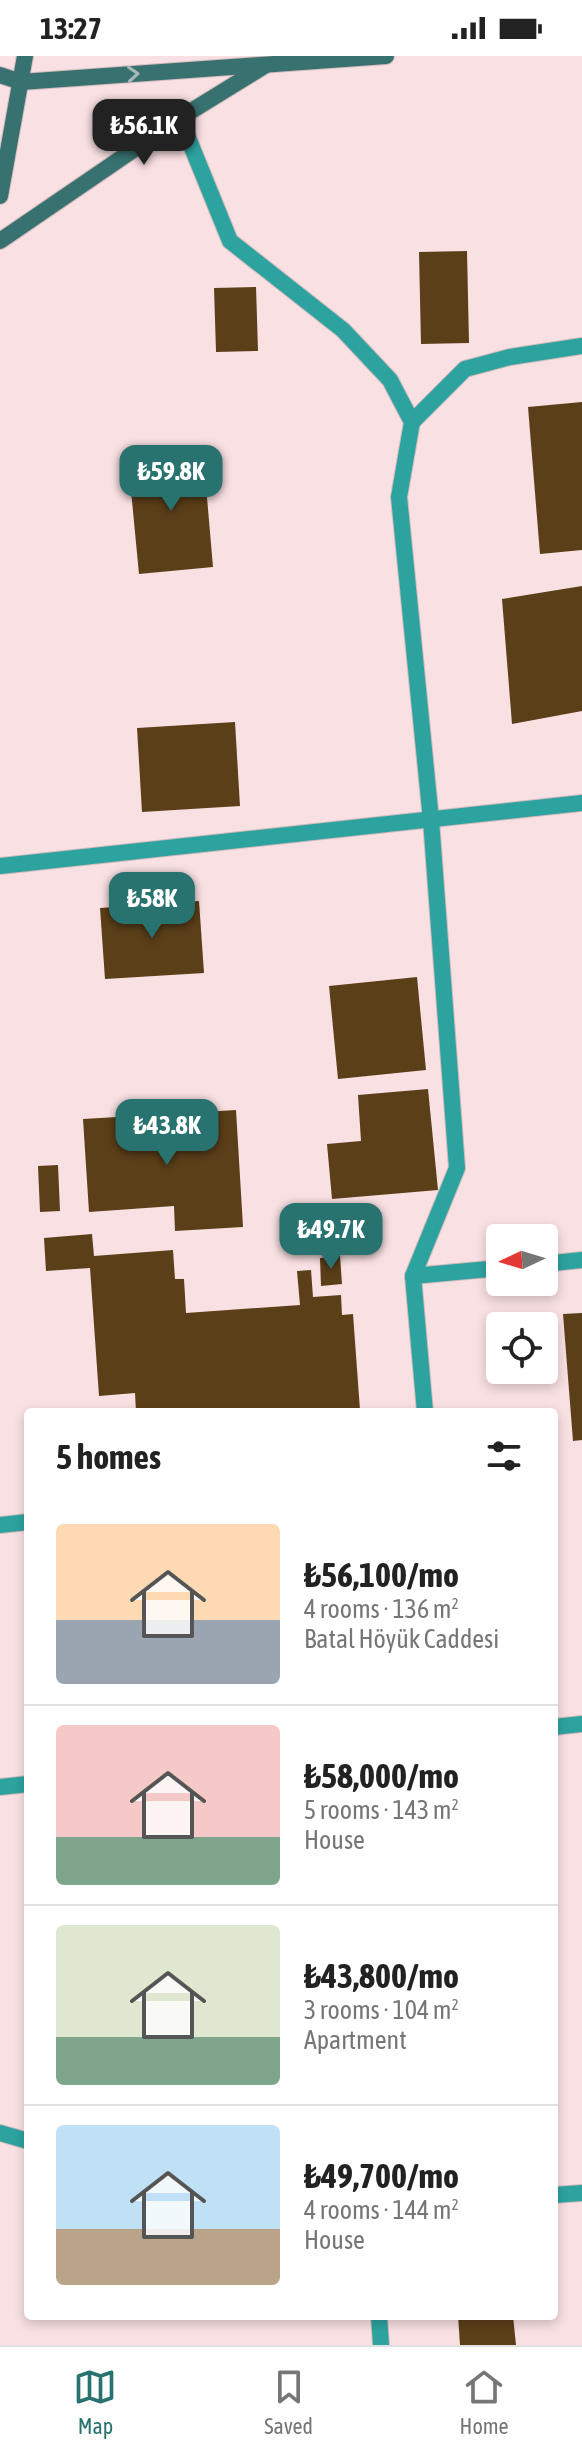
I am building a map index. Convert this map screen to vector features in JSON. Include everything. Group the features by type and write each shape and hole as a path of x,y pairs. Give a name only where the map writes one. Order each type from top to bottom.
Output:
{"main road":[{"path":"0,196 25,56"},
{"path":"0,75 21,82 386,56"},
{"path":"0,241 180,118 268,64"}],"street":[{"path":"180,118 230,241 343,330 390,380 412,422"},
{"path":"425,1408 413,1276 457,1168 431,820 399,497 412,422 465,369 549,349 582,346"},
{"path":"0,866 582,803"},
{"path":"558,1263 582,1260"},
{"path":"413,1276 486,1269"},
{"path":"0,1525 24,1522"},
{"path":"558,1727 582,1724"},
{"path":"0,1787 24,1784"},
{"path":"0,2133 24,2140"},
{"path":"558,2195 582,2193"},
{"path":"379,2320 381,2345"}],"building":[{"path":"467,251 469,343 421,344 419,252"},
{"path":"256,287 258,351 216,352 214,288"},
{"path":"582,402 582,550 540,554 528,407"},
{"path":"203,451 213,567 139,574 128,459"},
{"path":"582,586 582,711 512,724 502,599"},
{"path":"235,722 240,806 142,812 137,728"},
{"path":"199,901 204,973 105,979 100,908"},
{"path":"417,977 426,1070 338,1079 329,986"},
{"path":"428,1089 438,1190 332,1199 327,1144 361,1141 358,1095"},
{"path":"236,1110 243,1227 175,1231 174,1206 89,1212 83,1119"},
{"path":"58,1165 60,1211 40,1212 38,1166"},
{"path":"92,1234 94,1256 173,1250 175,1279 184,1279 186,1313 300,1305 297,1271 311,1270 313,1297 341,1295 342,1315 353,1314 360,1408 136,1408 135,1393 99,1396 90,1268 46,1271 44,1238"},
{"path":"340,1256 342,1284 321,1286 320,1258"},
{"path":"582,1313 582,1440 573,1441 563,1314"},
{"path":"458,2320 513,2320 516,2345 460,2345"}]}
